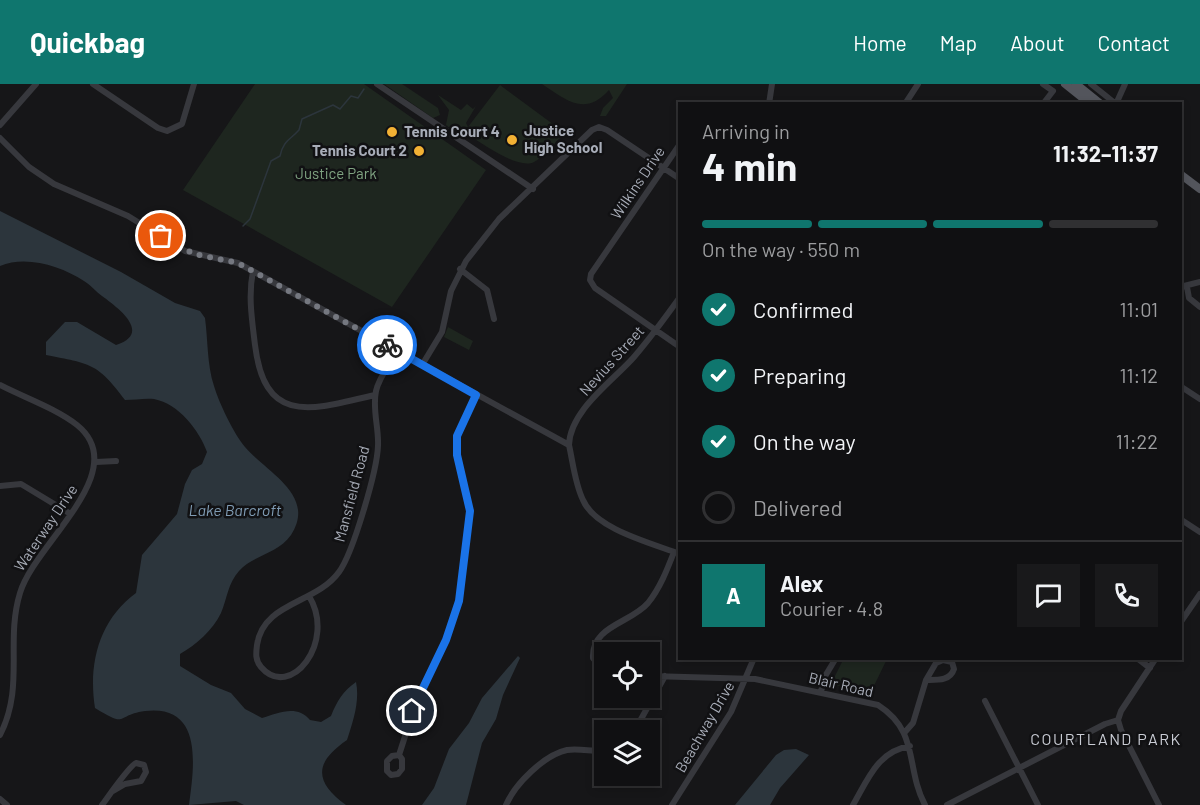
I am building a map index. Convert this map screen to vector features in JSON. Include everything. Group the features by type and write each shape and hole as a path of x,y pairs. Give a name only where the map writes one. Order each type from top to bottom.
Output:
{"main road":[{"path":"1065,84 1088,102"},
{"path":"1076,84 1098,102"},
{"path":"1182,176 1200,189"}],"street":[{"path":"0,124 36,84"},
{"path":"93,84 158,128 167,131 182,124 194,84"},
{"path":"377,84 532,189"},
{"path":"769,102 772,84"},
{"path":"906,102 918,84"},
{"path":"1043,84 1053,91 1045,102"},
{"path":"1091,84 1114,102"},
{"path":"1117,102 1125,84"},
{"path":"422,365 445,323 452,291 460,269 499,219 592,130 598,127 607,130 678,178"},
{"path":"0,138 29,167 54,184 128,216 186,251 231,260 569,445 579,491 591,513 604,523 677,553 648,603 636,614 603,633 595,642"},
{"name":"Wilkins Drive","path":"656,331 591,283 591,274 678,147"},
{"path":"460,269 487,290 494,319"},
{"path":"254,272 250,298 257,359 261,379 272,396 283,403 301,406 375,395"},
{"path":"1200,282 1184,287 1190,298 1200,307"},
{"name":"Nevius Street","path":"569,445 571,434 588,405 656,331 678,300"},
{"path":"656,331 678,346"},
{"name":"Mansfield Road","path":"309,596 314,604 318,626 316,648 310,660 301,669 291,674 271,674 259,665 257,659 258,640 262,627 276,612 309,596 331,581 348,553 378,454 375,395 378,384 397,351"},
{"path":"0,385 75,424 92,445 96,462 116,461"},
{"path":"1182,387 1200,399"},
{"path":"399,755 418,696 446,640 459,601 470,511 457,455 457,436 476,395"},
{"name":"Waterway Drive","path":"0,735 10,712 14,695 15,618 22,586 32,565 90,483 96,462"},
{"path":"0,486 21,484 69,513"},
{"path":"1182,520 1200,532"},
{"path":"1182,620 1200,594"},
{"name":"Beachway Drive","path":"672,805 731,712 753,660"},
{"path":"821,692 824,678 835,660"},
{"path":"905,732 913,723 926,680 943,660"},
{"path":"926,680 950,676 954,669 952,663 948,660"},
{"path":"1140,660 1150,668"},
{"path":"1155,660 1121,711 1118,720 1159,805"},
{"name":"Blair Road","path":"660,676 746,678 878,705 890,714 905,732 917,784 925,805"},
{"path":"640,720 665,676"},
{"path":"985,701 1038,805"},
{"path":"947,805 1118,720"},
{"path":"854,805 880,760 891,751 910,747"},
{"path":"506,805 517,786 558,753 578,749 594,750"},
{"path":"102,805 131,764 144,765 146,772 141,781 125,784 113,791"},
{"path":"0,799 7,805"}],"green space":[{"name":"Justice Park","path":"255,84 364,84 486,170 392,307 183,190"},
{"path":"384,84 402,84 438,108 440,115 433,118"},
{"path":"542,84 627,84 606,116 600,116 603,108 613,98 609,90 592,103 584,104 567,100"},
{"path":"500,85 565,133 534,162 527,164 511,159 470,136 468,128 461,136 446,125 449,110 438,95 461,110 467,104 473,109 476,106 466,123 468,127"},
{"path":"448,327 473,341 469,350 444,337"},
{"path":"843,660 887,660 870,694 831,684"}],"water":[{"name":"Lake Barcroft","path":"0,211 121,272 175,303 200,311 205,318 210,370 223,409 245,447 286,485 298,508 297,521 291,535 273,551 251,561 239,571 230,586 218,619 204,636 180,654 180,666 211,685 231,693 245,709 262,718 293,711 305,715 310,720 321,722 331,716 341,697 356,682 354,719 347,740 329,756 322,772 323,780 328,788 346,805 244,805 236,801 189,805 193,773 191,741 186,728 177,717 164,711 145,711 118,719 95,708 93,675 95,659 105,630 123,604 136,593 142,555 177,514 185,484 192,470 202,464 207,452 199,435 187,419 172,406 154,399 125,400 107,378 92,367 73,360 46,355 46,342 65,322 77,322 116,345 127,340 132,334 132,327 116,307 87,283 65,271 32,262 0,266"},
{"path":"518,656 520,658 503,695 496,719 482,743 466,805 422,805 434,788 449,749 469,723 482,698"},
{"path":"796,749 809,755 780,788 770,805 735,805 776,755 784,750"}],"waterway":[{"path":"243,226 250,219 271,161 280,156 285,144 299,130 302,119 333,105 340,109 351,96 358,98 364,89"}],"way so far":[{"path":"161,236 177,247 194,254 238,263 387,345"}],"place":[{"name":"Tennis Court 4","path":"392,132"},
{"name":"Justice High School","path":"512,140"},
{"name":"Tennis Court 2","path":"419,151"}],"district":[{"name":"COURTLAND PARK","path":"1106,739"}],"route":[{"path":"387,345 476,395 460,425 456,447 470,511 470,532 459,601 446,640 425,679 412,711"}]}
